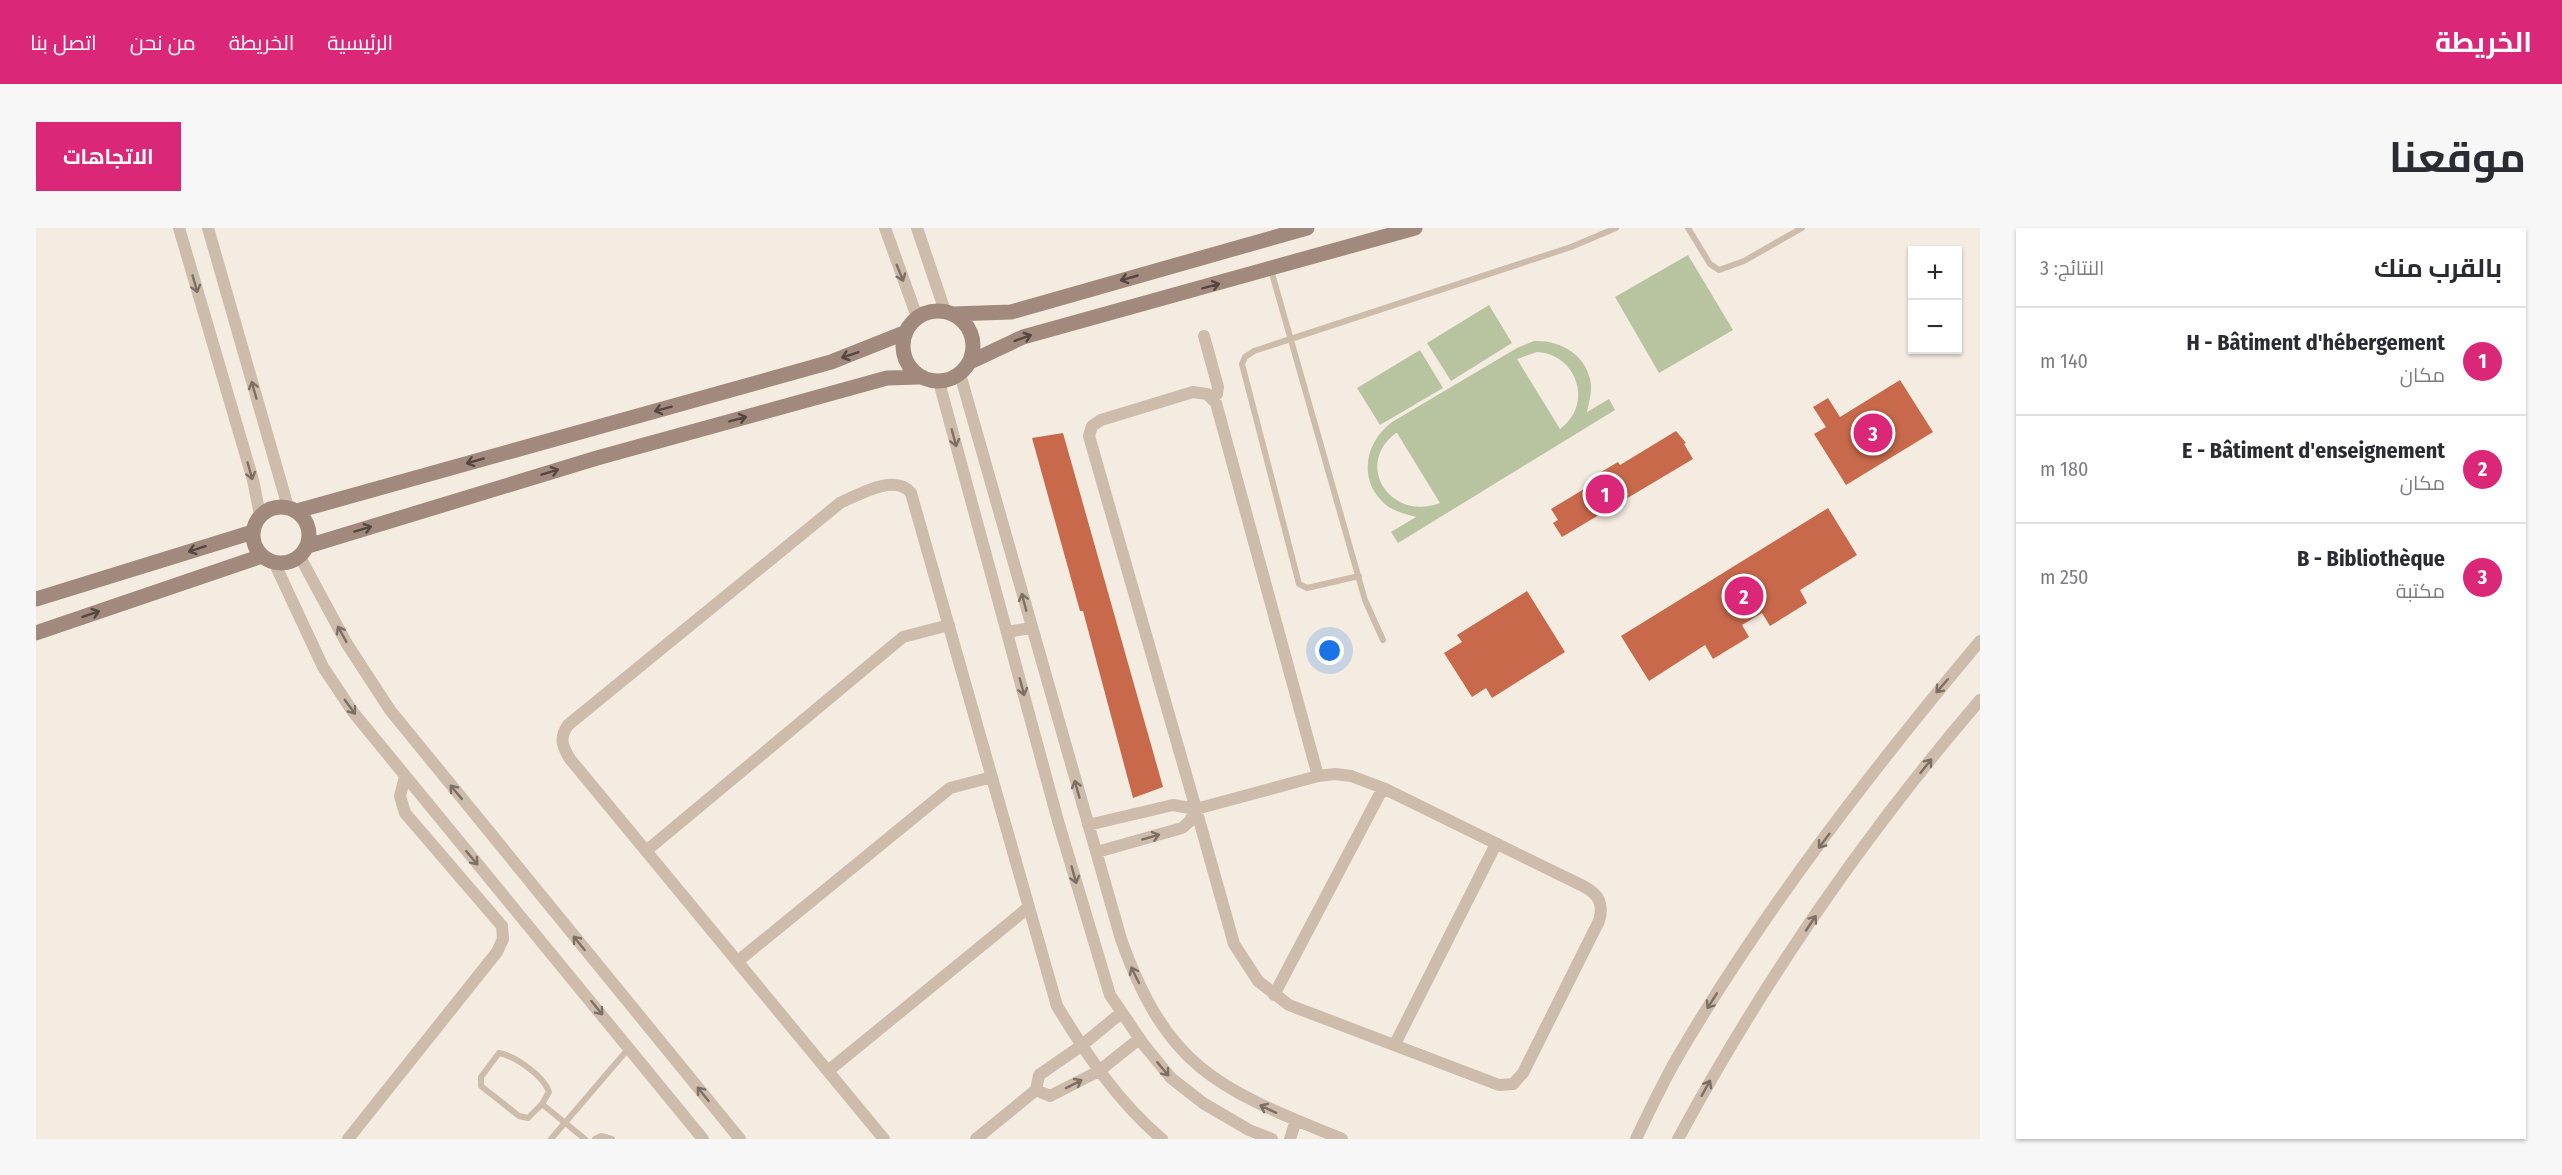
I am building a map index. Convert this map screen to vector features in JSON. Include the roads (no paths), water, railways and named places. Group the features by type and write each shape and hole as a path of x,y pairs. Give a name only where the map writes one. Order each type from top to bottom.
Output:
{"main road":[{"path":"268,559 256,549 253,532 260,515 278,506 292,509 831,362 881,345 904,333 917,317 926,312 1011,312 1307,228"},
{"path":"36,633 268,559 291,562 304,552 608,455 887,378 903,375 939,382 1023,337 1271,270 1415,228"},
{"path":"949,313 962,321 973,340 965,368"},
{"path":"904,333 902,343 906,362 919,377"},
{"path":"292,509 309,527 304,552"},
{"path":"36,599 253,532"}],"street":[{"path":"179,228 253,480 260,515"},
{"path":"208,228 292,509"},
{"path":"885,228 917,317"},
{"path":"917,228 949,313"},
{"path":"1204,336 1218,387 1212,398"},
{"path":"965,368 1031,628 1129,962 1165,1032 1197,1066 1217,1081 1272,1112 1342,1139"},
{"path":"939,382 1102,976 1121,1013 1171,1078 1186,1091 1234,1122 1272,1139"},
{"path":"1088,825 1167,806 1180,805 1196,809 1318,776 1351,776 1383,788 1593,891 1600,900 1602,911 1523,1073 1514,1084 1498,1084 1290,1005 1274,995 1251,972 1233,944 1196,809 1089,436 1096,422 1194,392 1212,398 1218,409 1318,776"},
{"path":"884,1139 570,759 562,747 562,733 568,724 840,503 876,488 896,485 907,488 911,493 1058,1006 1081,1046 1099,1071 1154,1136"},
{"path":"304,552 348,644 390,710 740,1139"},
{"path":"268,559 323,667 353,712 703,1139"},
{"path":"646,851 903,637 949,625"},
{"path":"1007,632 1031,628"},
{"path":"1636,1139 1676,1060 1701,1018 1787,890 1936,693 1980,641"},
{"path":"1678,1139 1710,1081 1834,889 1900,799 1980,700"},
{"path":"348,1139 496,952 503,939 502,927 405,813 400,796 405,777"},
{"path":"738,962 950,788 992,777"},
{"path":"1274,995 1383,788"},
{"path":"1097,852 1182,828 1190,821 1196,809"},
{"path":"1395,1044 1496,844"},
{"path":"828,1071 1029,907"},
{"path":"976,1139 1036,1090 1039,1075 1081,1046 1121,1013"},
{"path":"1036,1090 1050,1096 1099,1071 1139,1039"},
{"path":"1290,1139 1296,1120"}],"lane":[{"path":"1359,576 1305,588 1299,584 1242,364 1245,357 1254,351 1292,338 1541,258 1616,228"},
{"path":"1688,228 1710,264 1719,270 1744,261 1802,228"},
{"path":"1271,270 1365,600 1383,640"},
{"path":"551,1139 629,1048"},
{"path":"499,1053 507,1054 546,1084 549,1092 542,1104 528,1118 519,1116 481,1086 481,1077 499,1053"},
{"path":"542,1104 585,1139"},
{"path":"595,1139 601,1136 612,1139"}],"place":[{"name":"B - Bibliothèque","path":"1873,433"},
{"name":"H - Bâtiment d'hébergement","path":"1605,494"},
{"name":"E - Bâtiment d'enseignement","path":"1744,596"}]}
